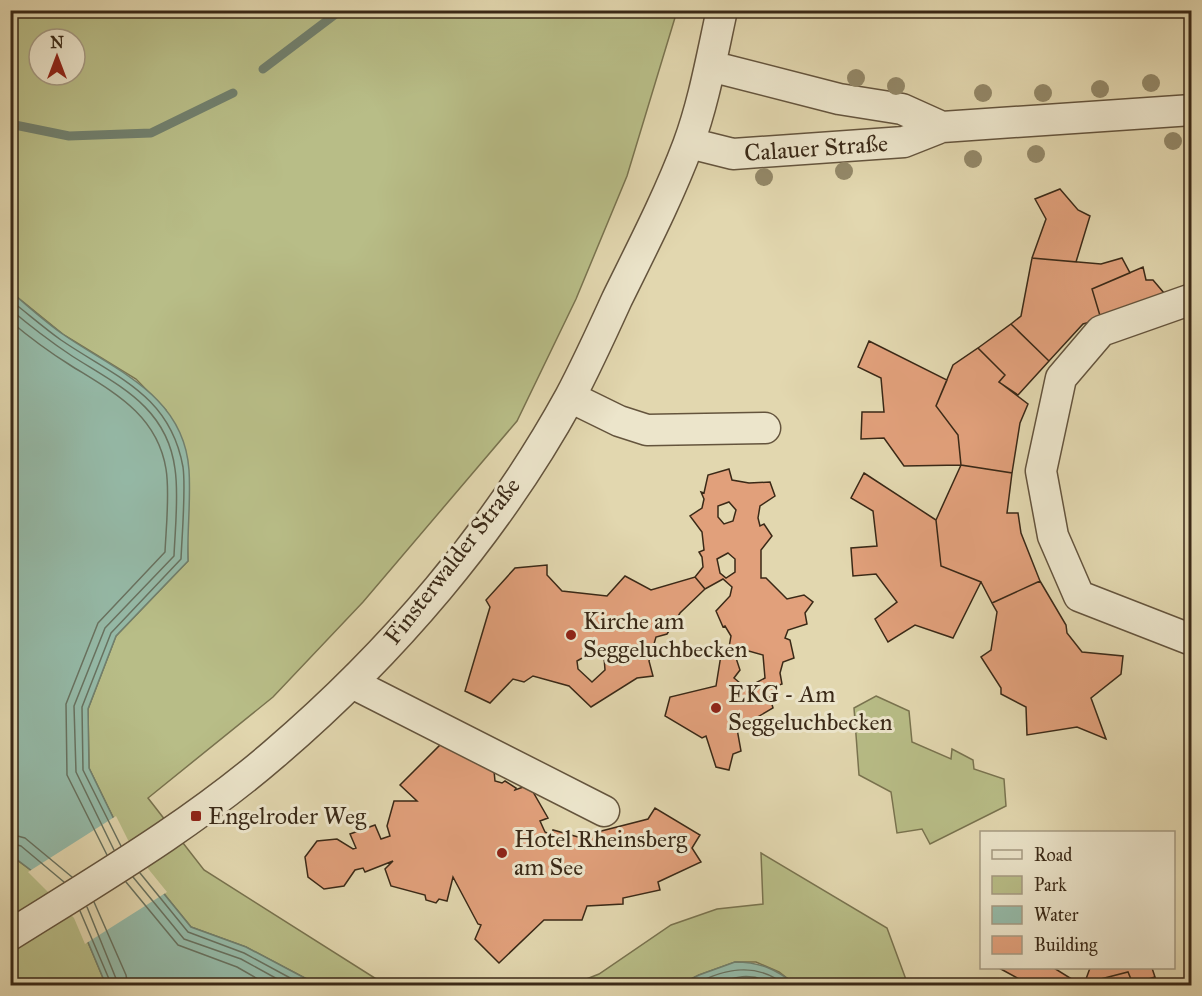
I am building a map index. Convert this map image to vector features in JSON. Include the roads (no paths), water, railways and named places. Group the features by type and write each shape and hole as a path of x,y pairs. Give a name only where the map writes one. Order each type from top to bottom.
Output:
{"street":[{"name":"Finsterwalder Straße","path":"10,935 186,823 273,755 352,684 453,569 510,493 570,397 666,198 689,143 710,66 722,10"},
{"name":"Calauer Straße","path":"710,66 839,99 902,109 942,127"},
{"name":"Calauer Straße","path":"689,143 733,154 904,142 942,127 1191,110"},
{"path":"1191,299 1101,331 1061,378 1041,471 1053,536 1079,596 1191,640"},
{"path":"570,397 619,421 647,430 765,428"},
{"path":"352,684 604,811"}],"water":[{"path":"11,292 57,330 125,374 161,404 175,422 184,444 189,470 188,561 116,636 88,709 89,768 130,852 191,927 246,947 318,985 106,985 77,916 36,874 11,855"},
{"path":"735,962 752,963 767,968 796,985 679,985"}],"waterway":[{"path":"263,69 341,10"},
{"path":"10,124 69,136 151,133 233,93"}],"place":[{"name":"Kirche am Seggeluchbecken","path":"571,635"},
{"name":"EKG - Am Seggeluchbecken","path":"716,708"},
{"name":"Engelroder Weg","path":"196,816"},
{"name":"Hotel Rheinsberg am See","path":"502,853"}]}
